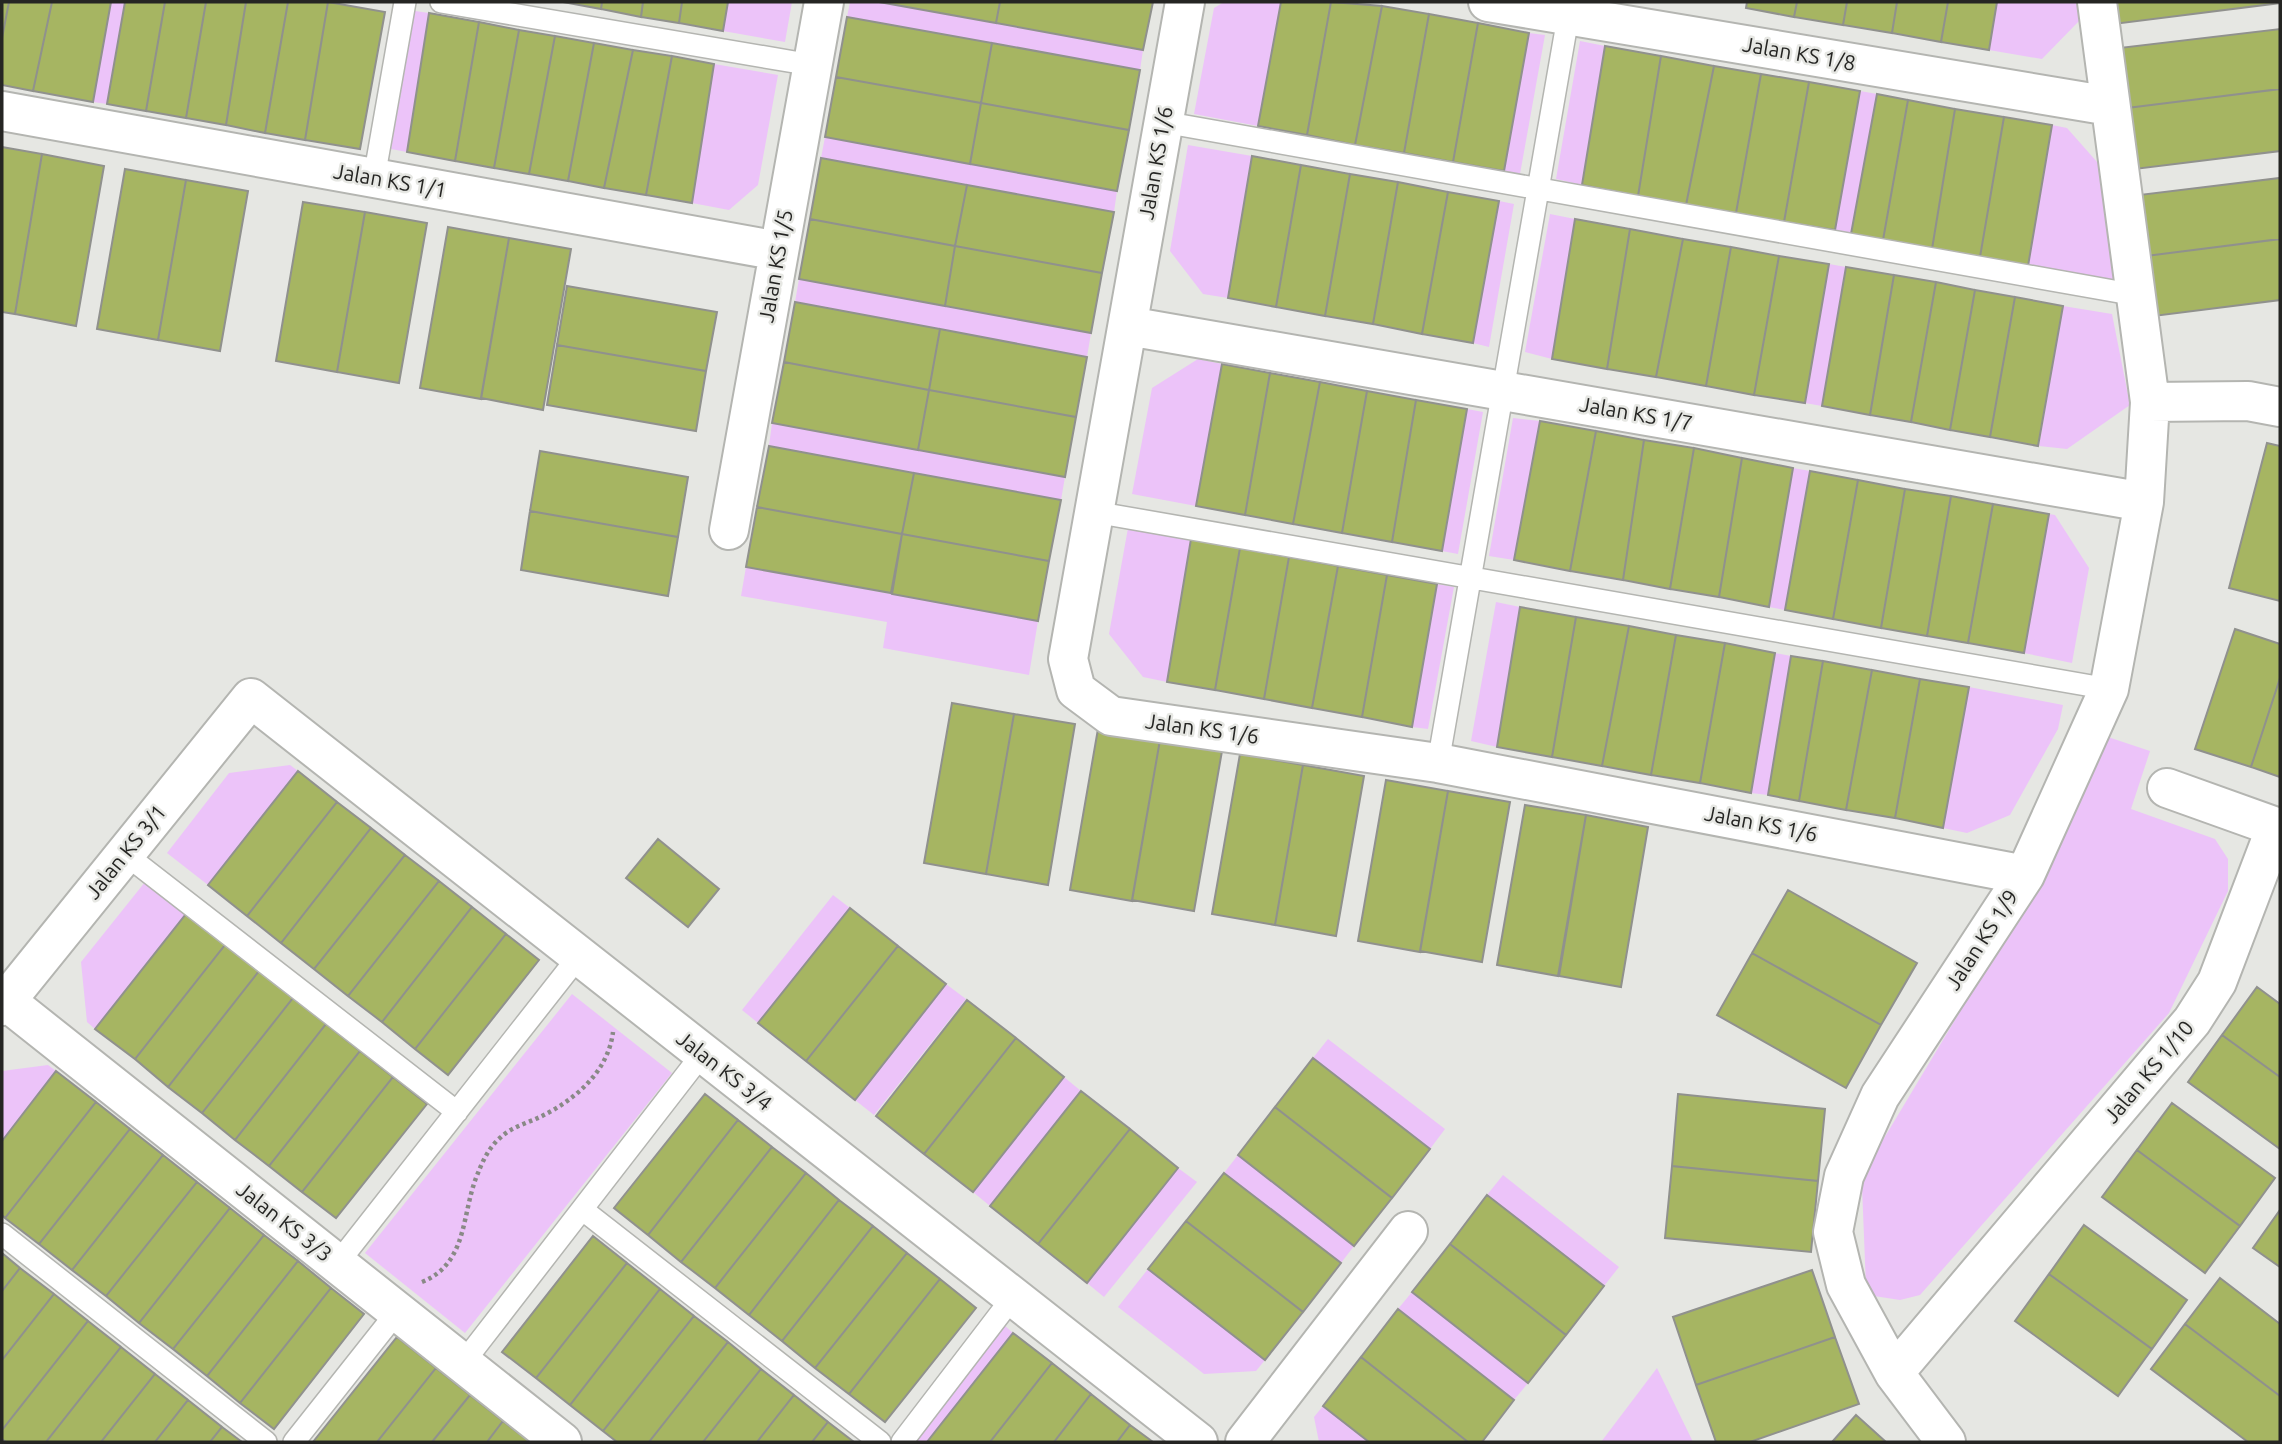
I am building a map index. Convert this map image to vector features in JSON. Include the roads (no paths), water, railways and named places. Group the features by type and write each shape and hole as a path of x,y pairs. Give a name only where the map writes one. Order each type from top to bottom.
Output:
{"street":[{"name":"Jalan KS 1/5","path":"729,530 824,2"},
{"name":"Jalan KS 1/6","path":"1185,2 1068,659 1076,690 1111,716 1438,763 2025,874"},
{"name":"Jalan KS 1/8","path":"1488,2 1569,8 2110,106"},
{"name":"Jalan KS 1/9","path":"1945,1442 1894,1373 1846,1285 1833,1232 1844,1176 1880,1096 2025,874 2109,689 2144,502 2150,402 2097,2"},
{"name":"Jalan KS 1/1","path":"2,111 779,251"},
{"name":"Jalan KS 1/7","path":"1128,326 2144,502"},
{"path":"2150,402 2248,401 2280,407"},
{"name":"Jalan KS 3/1","path":"4,1004 251,698"},
{"name":"Jalan KS 3/4","path":"251,698 1199,1442"},
{"name":"Jalan KS 1/10","path":"1894,1373 2192,1021 2217,982 2276,827 2167,788"},
{"name":"Jalan KS 3/3","path":"4,1004 562,1442"},
{"path":"1245,1442 1408,1231"}],"lane":[{"path":"374,178 405,2"},
{"path":"441,2 813,65"},
{"path":"1438,763 1569,8"},
{"path":"1163,121 2136,295"},
{"path":"1094,512 2109,689"},
{"path":"125,854 457,1112"},
{"path":"337,1264 579,956"},
{"path":"463,1363 703,1054"},
{"path":"583,1210 880,1442"},
{"path":"2,1234 266,1442"},
{"path":"902,1442 1013,1297"},
{"path":"294,1442 397,1312"}]}
